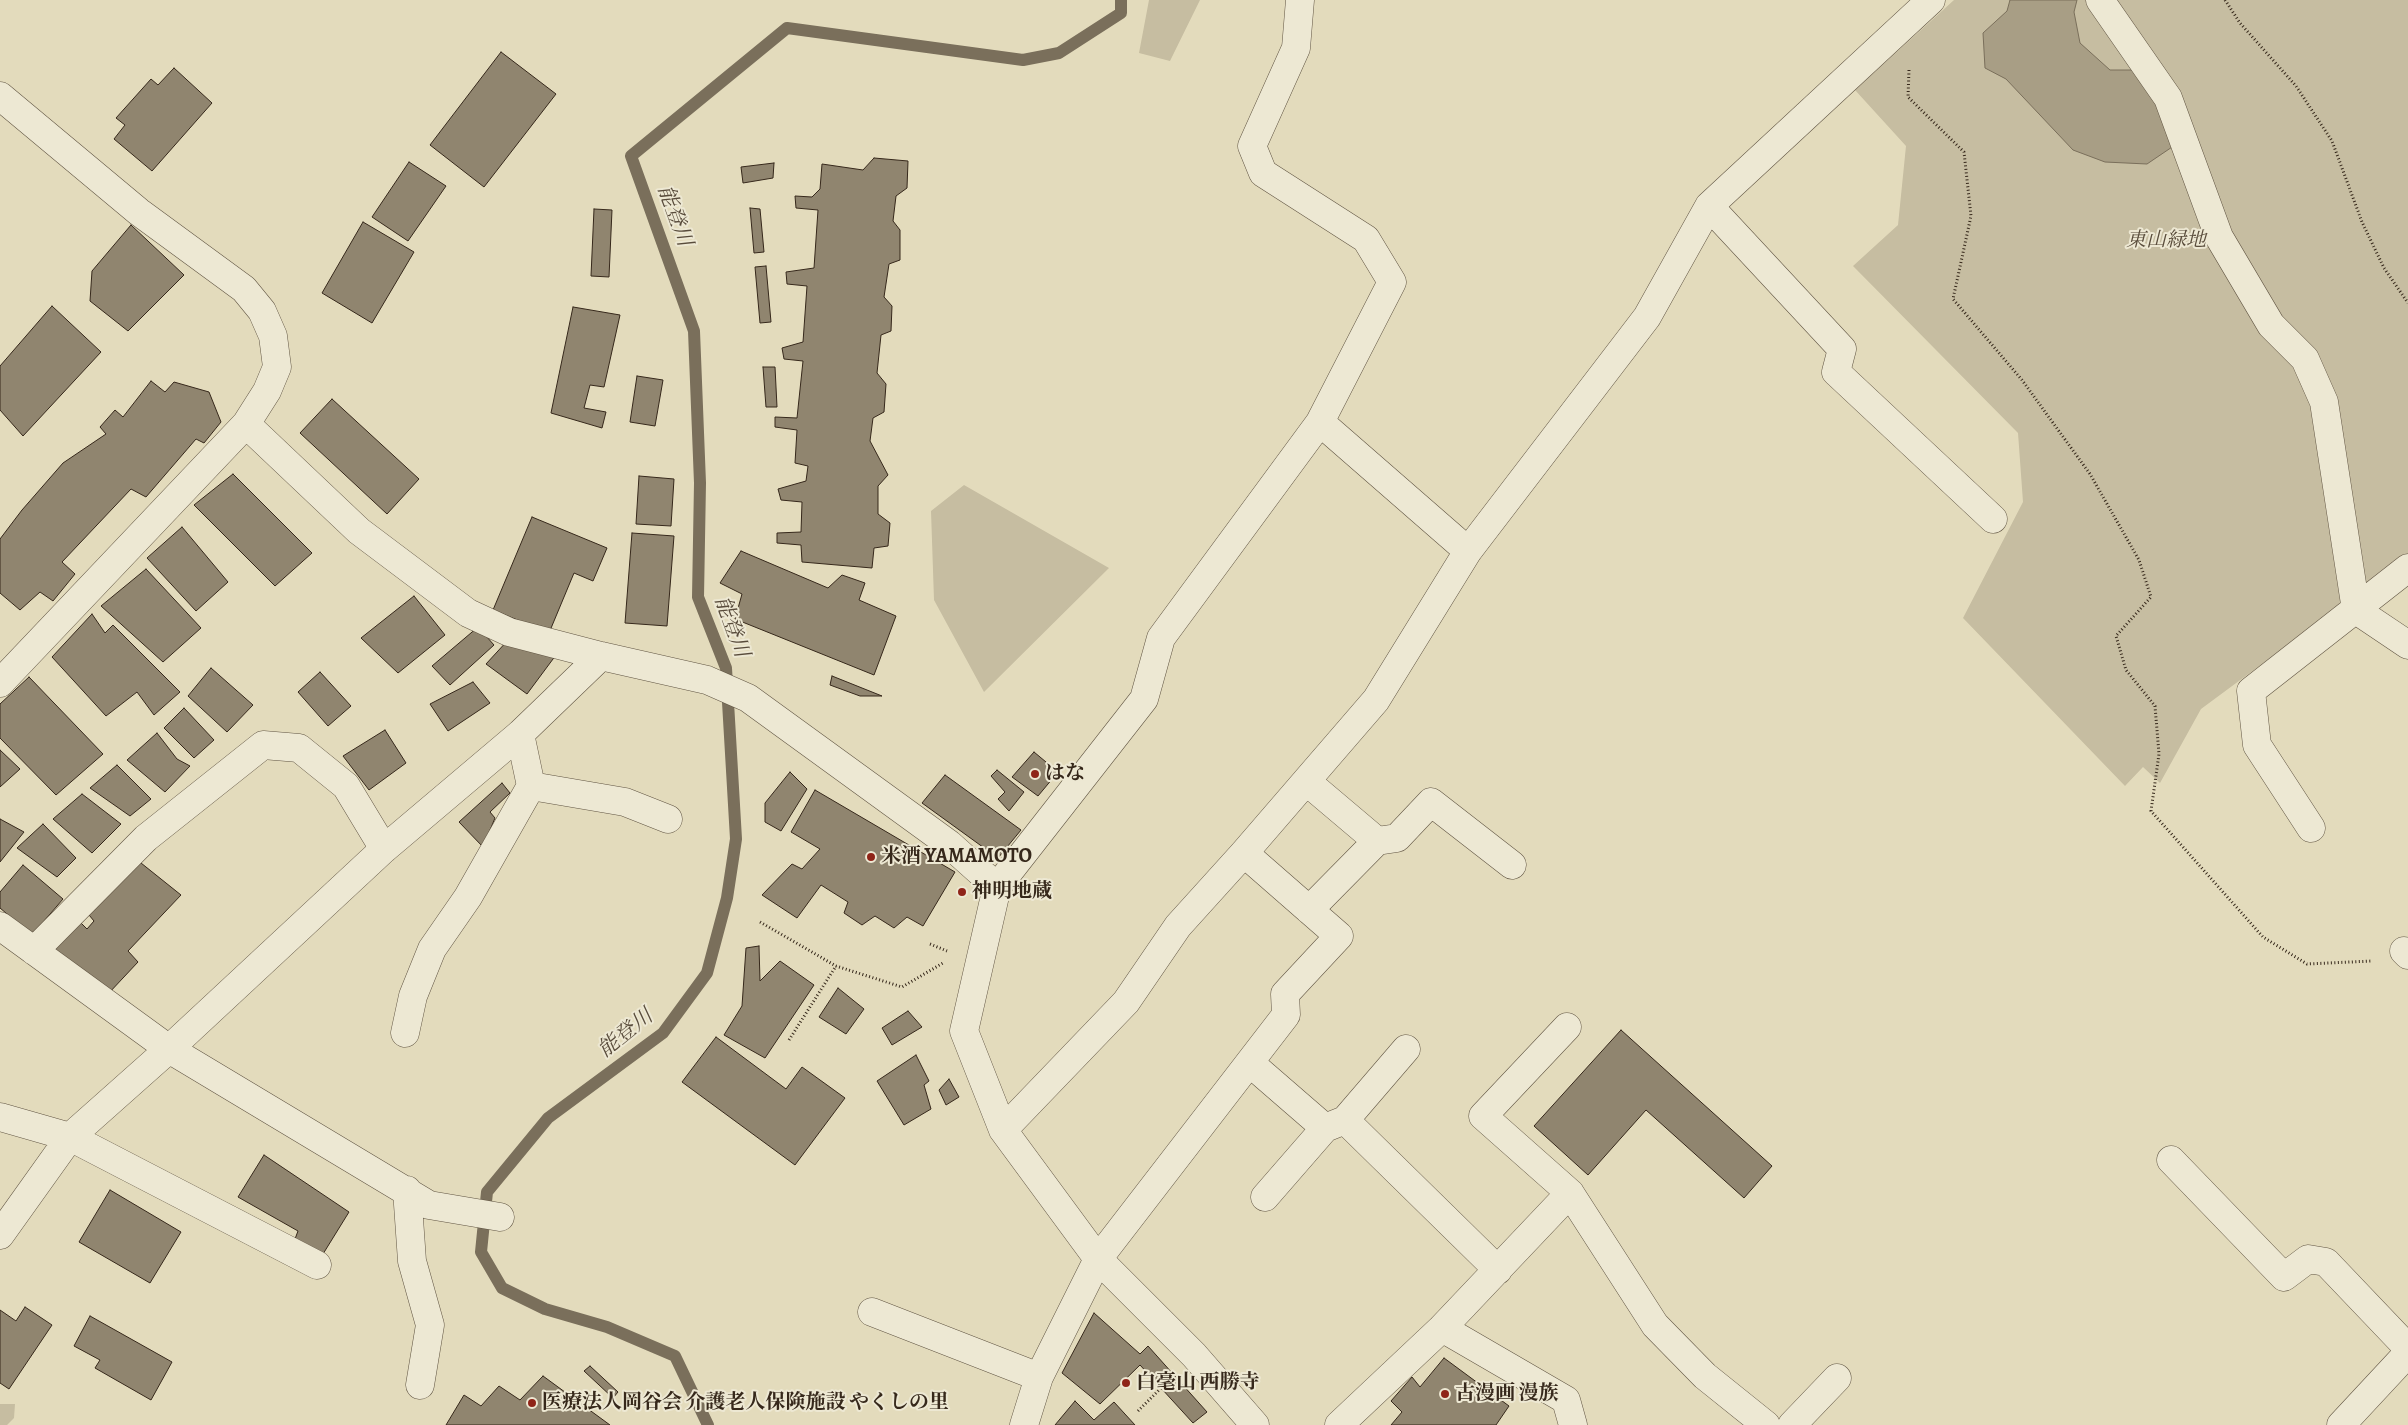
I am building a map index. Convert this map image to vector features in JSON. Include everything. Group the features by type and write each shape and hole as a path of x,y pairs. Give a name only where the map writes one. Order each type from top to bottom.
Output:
{"street":[{"path":"1255,1425 1194,1355 1098,1259 1002,1130 964,1031 996,887 1144,699 1161,638 1320,422 1392,282 1366,238 1263,173 1252,146 1296,48 1300,0"},
{"path":"1002,1130 1126,1002 1178,926 1244,854 1376,700 1468,551 1647,317 1709,206 1931,0"},
{"path":"2100,0 2168,98 2219,237 2271,325 2305,359 2324,402 2356,610 2408,644"},
{"path":"0,96 140,212 244,289 262,311 273,336 278,367 267,391 246,424 0,683"},
{"path":"1709,206 1842,349 1836,372 1993,519"},
{"path":"1320,422 1468,551"},
{"path":"246,424 359,531 468,613 509,632 601,656 707,680 748,698 949,844 996,887"},
{"path":"2311,828 2258,746 2251,691 2408,568"},
{"path":"0,1235 70,1137 169,1049 384,849 520,734 601,656"},
{"path":"405,1033 413,996 432,949 468,897 531,786 520,734"},
{"path":"34,951 146,838 263,745 299,748 346,786 384,849"},
{"path":"1306,781 1377,841"},
{"path":"531,786 624,802 668,819"},
{"path":"1309,910 1377,841 1397,838 1431,802 1512,865"},
{"path":"1024,1425 1039,1377 1098,1259 1286,1015 1285,994 1339,936 1244,854"},
{"path":"0,926 169,1049 429,1205 500,1217"},
{"path":"1567,1027 1483,1116 1570,1193 1655,1325 1705,1376 1766,1425"},
{"path":"1266,1197 1406,1050"},
{"path":"1250,1063 1335,1124 1498,1270"},
{"path":"0,1117 70,1137 316,1265"},
{"path":"2171,1160 2284,1277 2308,1259 2326,1262 2408,1348"},
{"path":"406,1190 412,1261 430,1325 420,1385"},
{"path":"1339,1425 1442,1328 1570,1193"},
{"path":"872,1312 1039,1377"},
{"path":"1442,1328 1566,1400 1573,1425"},
{"path":"2341,1425 2408,1353"},
{"path":"1792,1425 1838,1378"}],"path":[{"path":"2225,0 2240,23 2296,86 2332,141 2362,222 2384,268 2408,303"},
{"path":"1911,19 1908,96 1964,152 1971,216 1953,299 2022,380 2090,474 2139,560 2151,597 2116,636 2126,670 2155,706 2159,754 2151,811 2263,937 2307,964 2400,960 2406,953"},
{"path":"760,922 836,966 902,987 949,960"},
{"path":"789,1040 836,966"},
{"path":"1138,1411 1194,1355"}],"green space":[{"path":"1149,0 1200,0 1170,61 1139,53"},
{"name":"東山緑地","path":"1954,0 2408,0 2408,556 2201,709 2160,783 2143,767 2125,786 1963,618 2023,502 2018,433 1853,266 1898,225 1906,146 1855,90"},
{"path":"964,485 1109,568 984,692 934,600 931,511"},
{"path":"0,1404 15,1404 14,1418 7,1425 0,1425"}],"shaded area":[{"path":"2010,0 2077,0 2074,12 2080,43 2110,70 2136,70 2178,143 2147,164 2105,162 2073,150 2006,79 1985,68 1983,33 2007,11"}],"building":[{"path":"501,52 556,94 484,187 430,145"},
{"path":"174,68 212,103 152,171 114,139 125,125 116,118 151,79 158,85"},
{"path":"874,158 908,161 907,188 896,196 893,221 900,230 900,260 889,264 884,297 892,306 891,331 881,335 877,373 886,384 884,412 873,418 870,441 888,475 878,486 878,514 890,523 888,546 874,548 872,568 802,562 801,545 777,543 777,533 801,532 802,502 781,500 778,489 806,481 808,466 795,463 797,430 775,427 775,417 797,418 803,361 784,359 782,348 803,342 807,286 787,284 786,272 814,268 818,210 796,208 795,196 812,197 820,189 822,164 863,170"},
{"path":"409,162 446,186 408,241 372,217"},
{"path":"774,163 773,178 743,183 741,167"},
{"path":"750,208 760,209 764,252 754,253"},
{"path":"594,209 612,210 609,277 591,276"},
{"path":"363,222 414,252 372,323 322,293"},
{"path":"131,225 184,275 128,331 90,301 92,271"},
{"path":"766,266 771,322 760,323 755,267"},
{"path":"52,306 101,352 23,436 0,410 0,366"},
{"path":"573,307 620,315 604,387 590,385 584,408 606,412 602,428 551,413"},
{"path":"763,367 775,367 777,407 766,407"},
{"path":"637,376 663,380 655,426 630,422"},
{"path":"151,381 165,392 174,382 209,392 221,422 204,443 196,439 146,497 131,489 62,562 75,574 53,601 40,592 20,610 0,593 0,539 22,510 63,463 106,434 100,427 115,410 123,417"},
{"path":"332,399 419,479 387,514 300,433"},
{"path":"233,474 312,553 275,586 194,505"},
{"path":"639,476 674,479 671,526 636,524"},
{"path":"532,517 607,548 593,581 574,573 549,633 493,610"},
{"path":"182,527 228,582 196,611 147,558"},
{"path":"632,533 674,536 667,626 625,623"},
{"path":"741,551 828,588 842,575 865,583 859,600 896,616 874,675 735,619 742,594 720,583"},
{"path":"146,569 201,628 163,662 101,606"},
{"path":"414,596 445,635 398,673 361,638"},
{"path":"92,614 105,633 113,625 180,692 154,715 137,692 106,716 52,657"},
{"path":"478,627 494,645 450,685 432,666"},
{"path":"509,639 556,655 527,694 486,664"},
{"path":"211,668 253,705 227,732 188,696"},
{"path":"320,672 351,706 328,726 298,692"},
{"path":"832,676 882,696 860,696 830,685"},
{"path":"29,677 103,754 56,795 0,738 0,704"},
{"path":"473,682 490,703 448,731 430,704"},
{"path":"184,708 214,740 194,758 164,728"},
{"path":"385,730 406,763 369,790 343,756"},
{"path":"157,733 177,759 190,766 165,792 127,760"},
{"path":"0,750 20,769 0,787"},
{"name":"はな","path":"1034,752 1058,772 1038,796 1012,777"},
{"path":"117,765 151,799 130,816 90,788"},
{"path":"997,770 1024,792 1009,811 998,799 1005,792 991,776"},
{"path":"790,772 807,789 781,831 765,822 765,803"},
{"path":"945,775 1021,830 998,858 922,803"},
{"path":"502,783 510,793 490,812 495,818 483,847 459,822"},
{"name":"米酒 YAMAMOTO","path":"815,790 955,872 923,926 907,917 894,928 875,916 862,925 844,913 848,902 821,885 797,918 762,895 792,864 802,869 820,849 791,832"},
{"path":"82,794 121,824 92,853 53,819"},
{"path":"0,819 24,832 0,862"},
{"path":"43,824 76,858 57,877 17,848"},
{"path":"141,863 181,895 128,951 138,962 108,994 52,952 81,923 87,929 94,921 89,915"},
{"path":"23,865 63,899 32,935 0,908 0,892"},
{"path":"759,946 760,981 780,961 814,985 765,1058 724,1035 742,1006 746,948"},
{"path":"838,988 864,1009 846,1034 819,1017"},
{"path":"908,1011 922,1027 892,1045 882,1028"},
{"path":"1621,1030 1772,1166 1744,1198 1646,1110 1588,1175 1534,1126"},
{"path":"716,1037 786,1089 802,1067 845,1098 795,1165 682,1082"},
{"path":"916,1055 929,1081 924,1085 931,1109 904,1125 877,1081"},
{"path":"949,1079 959,1097 946,1105 939,1090"},
{"path":"264,1155 349,1212 323,1254 295,1239 298,1231 238,1197"},
{"path":"110,1190 181,1232 150,1283 79,1242"},
{"path":"25,1307 52,1325 9,1389 0,1383 0,1310 16,1321"},
{"path":"1094,1313 1140,1354 1148,1346 1207,1412 1193,1423 1140,1365 1100,1404 1062,1373"},
{"path":"90,1316 172,1362 151,1400 95,1368 100,1360 74,1346"},
{"name":"古漫画 漫族","path":"1444,1358 1509,1406 1496,1425 1391,1425 1402,1412 1391,1401 1412,1377 1420,1387"},
{"path":"590,1366 618,1392 613,1398 584,1371"},
{"name":"医療法人岡谷会 介護老人保険施設 やくしの里","path":"543,1376 610,1425 446,1425 464,1395 481,1406 499,1386 520,1400"},
{"path":"1075,1401 1094,1420 1114,1402 1135,1425 1055,1425"}],"waterway":[{"name":"能登川","path":"708,1425 675,1356 607,1327 545,1309 502,1288 481,1252 487,1192 548,1118 663,1033 707,973 727,898 736,839 726,668 698,597 700,483 694,331 631,156 787,28 1023,60 1059,53 1121,13 1121,0"}],"place":[{"name":"はな","path":"1035,774"},
{"name":"米酒 YAMAMOTO","path":"871,857"},
{"name":"神明地蔵","path":"962,892"},
{"name":"白毫山 西勝寺","path":"1126,1383"},
{"name":"古漫画 漫族","path":"1445,1394"},
{"name":"医療法人岡谷会 介護老人保険施設 やくしの里","path":"532,1403"}]}
